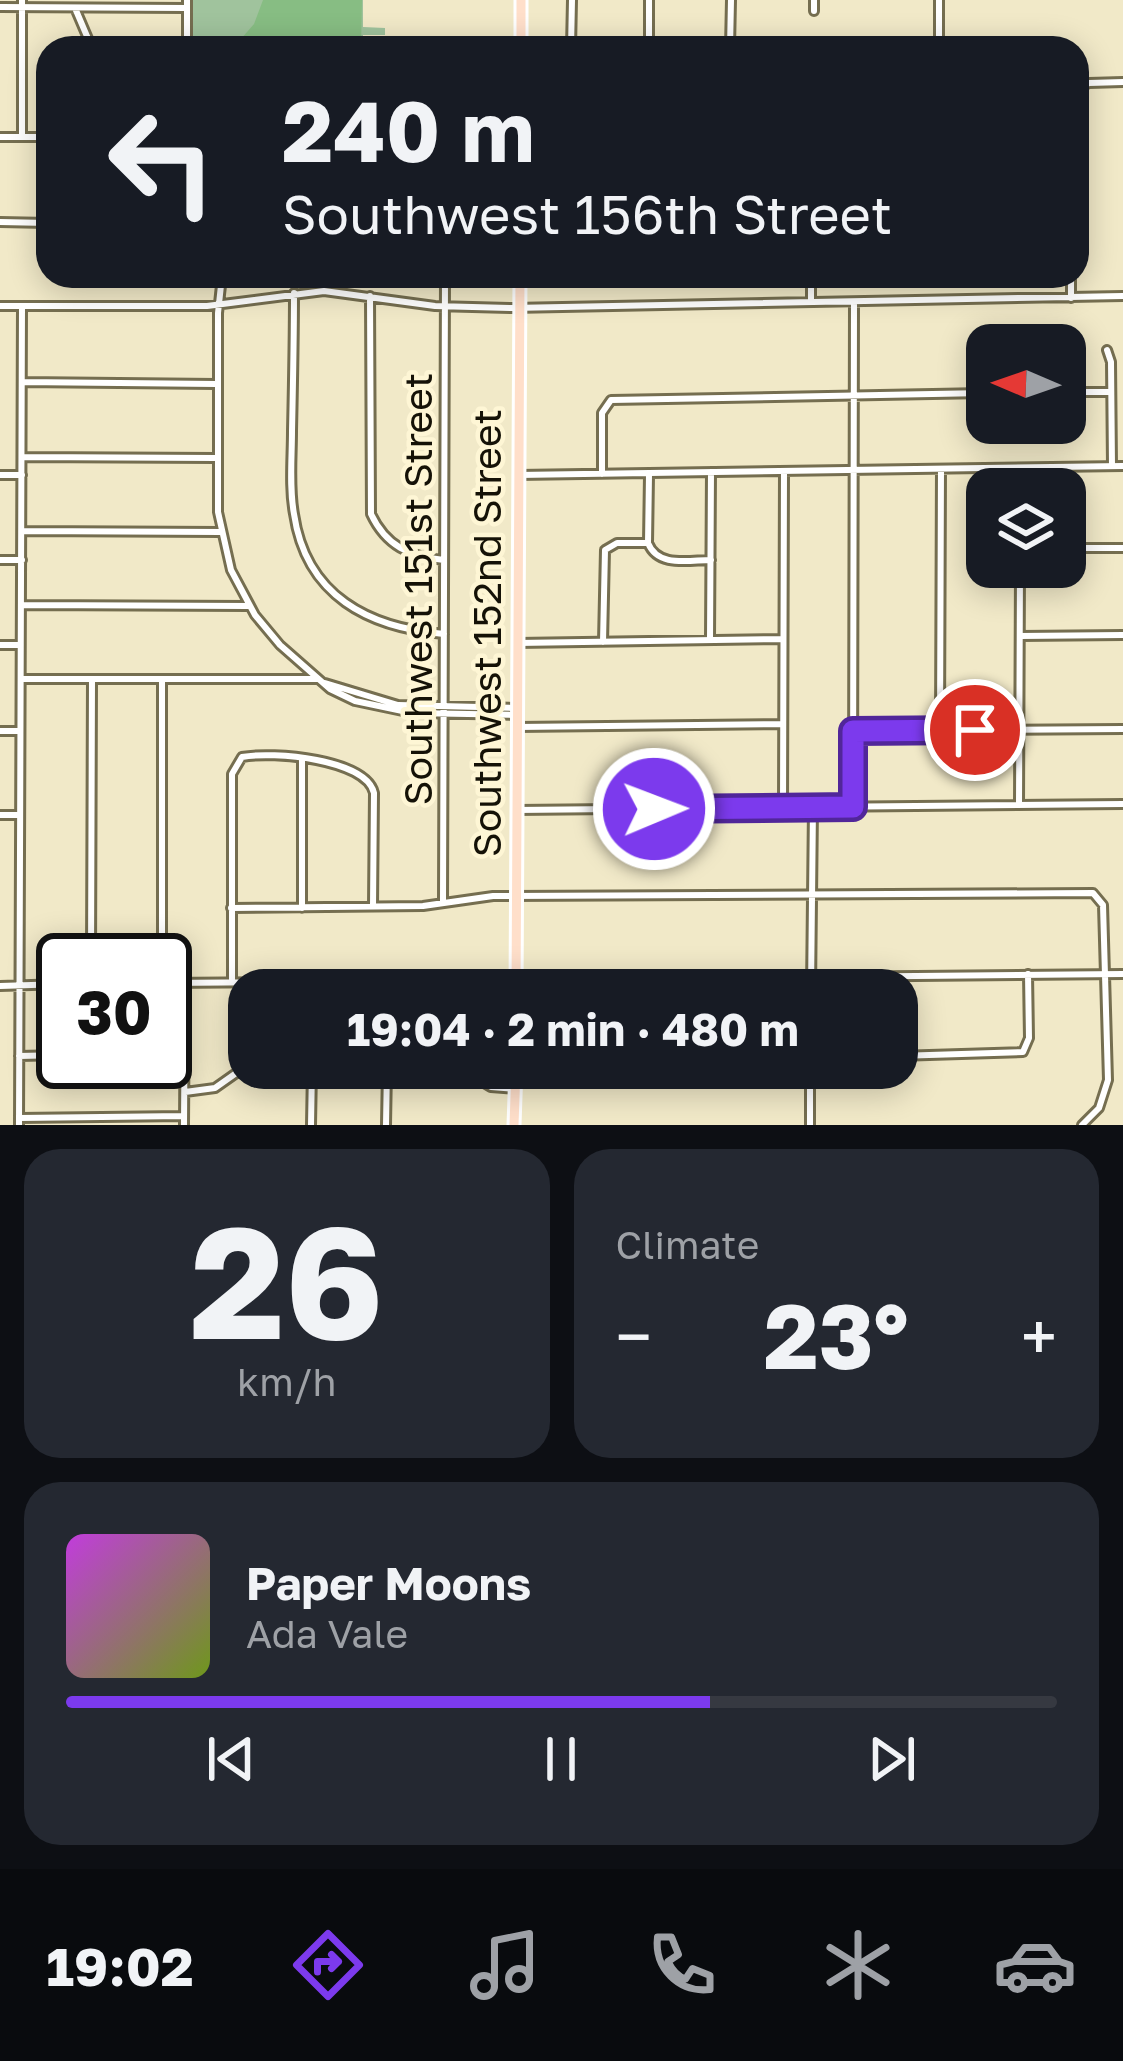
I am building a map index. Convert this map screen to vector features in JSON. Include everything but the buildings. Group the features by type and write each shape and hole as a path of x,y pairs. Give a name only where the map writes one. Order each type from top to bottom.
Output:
{"main road":[{"path":"520,36 521,0"},
{"name":"Southwest 152nd Street","path":"516,969 520,288"},
{"path":"514,1125 515,1089"}],"street":[{"path":"572,0 572,36"},
{"path":"649,0 649,36"},
{"path":"730,36 731,0"},
{"path":"814,0 814,11"},
{"path":"939,0 939,36"},
{"path":"22,4 22,137"},
{"path":"0,7 187,4 187,36"},
{"path":"76,8 85,36"},
{"path":"1089,83 1123,82"},
{"path":"0,137 36,137"},
{"path":"0,223 36,223"},
{"path":"221,288 217,458 221,532 231,570 249,606 280,645 321,681 345,697 378,708 783,724"},
{"name":"Southwest 151st Street","path":"443,903 445,288"},
{"path":"811,288 811,302"},
{"path":"1071,288 1071,298"},
{"path":"294,293 292,491 304,550 323,581 364,616 398,629 444,634"},
{"path":"0,306 220,305 294,293 370,296 445,307 519,308 1123,296"},
{"path":"370,296 370,514 394,546 416,556 444,560"},
{"path":"853,807 854,302"},
{"path":"22,306 19,1121 184,1120 185,1092 214,1088 228,1078"},
{"path":"1107,350 1112,466"},
{"path":"22,382 218,384"},
{"path":"1086,392 1112,392"},
{"path":"602,474 602,413 606,402 619,399 966,393"},
{"path":"22,457 217,458"},
{"path":"1021,468 1123,466"},
{"path":"940,731 941,469"},
{"path":"518,475 966,469"},
{"path":"782,808 784,471"},
{"path":"710,640 711,472"},
{"path":"650,473 648,543 654,555 663,560 711,560"},
{"path":"0,476 22,476"},
{"path":"22,531 221,532"},
{"path":"603,642 606,547 648,543"},
{"path":"1086,548 1123,548"},
{"path":"0,560 22,560"},
{"path":"1019,806 1020,588"},
{"path":"22,605 249,606"},
{"path":"1020,636 1123,635"},
{"path":"517,643 783,639"},
{"path":"0,646 22,645"},
{"path":"21,679 321,681"},
{"path":"91,933 92,680"},
{"path":"162,933 163,680"},
{"path":"853,731 1123,729"},
{"path":"0,731 21,730"},
{"path":"232,969 232,774 237,762 250,755 302,758 367,777 374,793 373,906"},
{"path":"302,758 302,908"},
{"path":"516,810 1123,804"},
{"path":"811,969 813,807"},
{"path":"0,815 21,815"},
{"path":"231,908 373,906 516,896 1082,892 1100,897 1107,1087 1091,1118 1082,1125"},
{"path":"918,1056 1012,1055 1025,1050 1028,974"},
{"path":"918,975 1123,974"},
{"path":"192,982 228,982"},
{"path":"0,986 36,985"},
{"path":"19,1056 36,1056"},
{"path":"311,1125 312,1089"},
{"path":"386,1125 387,1089"},
{"path":"810,1089 810,1125"}],"green space":[{"path":"190,0 363,0 363,27 385,28 385,35 363,36 190,36"},
{"path":"263,0 362,0 361,36 244,36"}],"route":[{"path":"654,809 853,807 853,731 975,730"}]}
